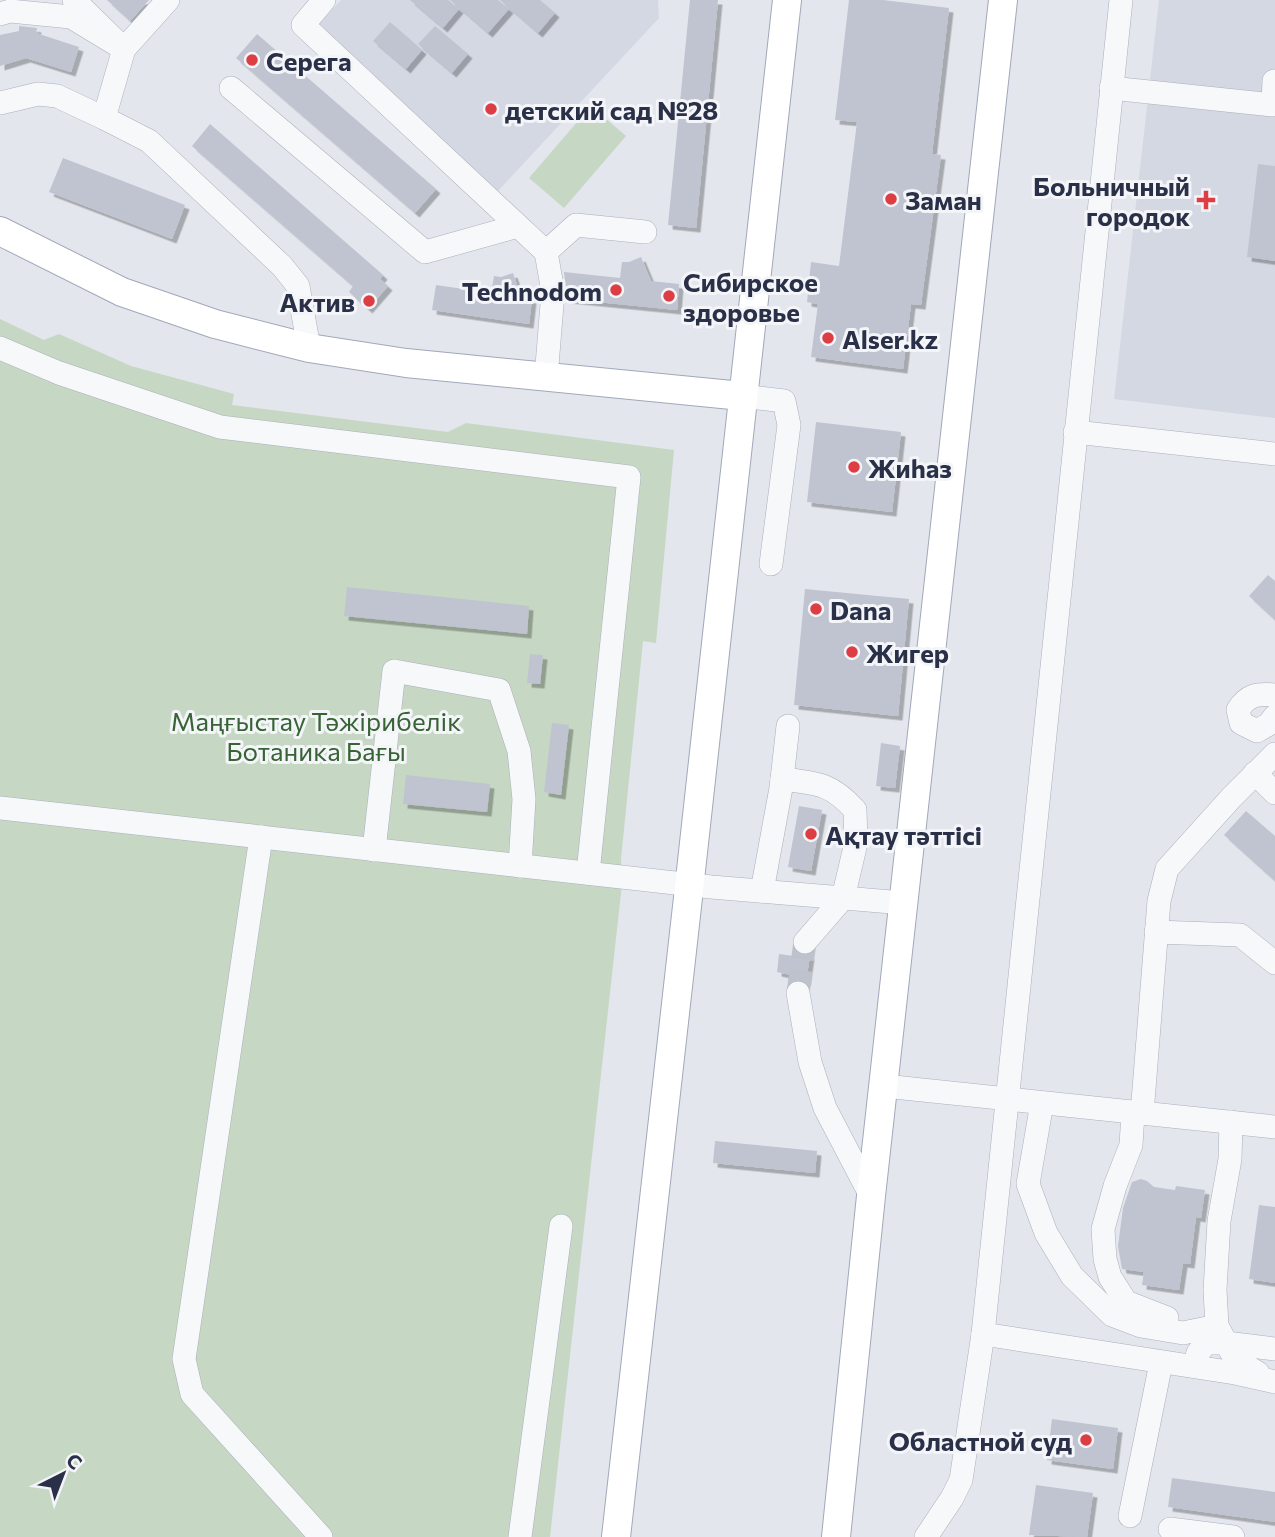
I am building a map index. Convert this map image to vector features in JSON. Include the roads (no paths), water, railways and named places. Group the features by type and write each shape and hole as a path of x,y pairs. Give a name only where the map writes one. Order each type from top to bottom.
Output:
{"main road":[{"path":"616,1537 788,0"},
{"path":"836,1537 1003,0"},
{"path":"0,231 122,292 215,324 309,348 406,363 742,397"}],"street":[{"path":"74,0 124,49"},
{"path":"104,118 124,49 168,0"},
{"path":"324,0 303,25 546,253 554,292 546,378"},
{"path":"926,1537 947,1507 961,1480 983,1334 1121,0"},
{"path":"0,14 10,11 71,17 124,49"},
{"path":"1111,88 1273,105 1274,81"},
{"path":"231,88 425,251 518,226"},
{"path":"0,103 38,94 57,96 149,141 282,266 298,286 309,348"},
{"path":"546,253 576,225 645,232"},
{"path":"0,348 59,373 220,427 629,477 588,873"},
{"path":"742,397 784,401 789,425 771,564"},
{"path":"1075,432 1275,454"},
{"path":"374,850 394,671 499,690 519,751 524,799 520,866"},
{"path":"1275,695 1253,695 1244,700 1238,709 1241,723 1257,731 1269,724 1275,716"},
{"path":"762,891 782,779 788,726"},
{"path":"1167,1318 1126,1302 1110,1277 1105,1259 1103,1229 1115,1186 1131,1145 1137,1113 1159,901 1167,869 1275,754"},
{"path":"1255,774 1275,793"},
{"path":"782,779 815,782 840,793 855,810 856,843 843,898 805,942"},
{"path":"0,808 691,885 904,903"},
{"path":"261,837 184,1359 192,1394 321,1537"},
{"path":"1156,932 1241,935 1275,963"},
{"path":"798,993 810,1062 825,1108 871,1196"},
{"path":"884,1086 1275,1127"},
{"path":"1041,1104 1028,1184 1046,1233 1072,1276 1112,1315 1141,1326 1183,1333 1221,1334 1275,1349"},
{"path":"1231,1122 1230,1159 1219,1221 1215,1290 1221,1334 1235,1359 1273,1381"},
{"path":"520,1537 561,1226"},
{"path":"983,1334 1194,1366 1273,1381"},
{"path":"1194,1366 1198,1353 1206,1343 1221,1334"},
{"path":"1130,1516 1161,1363"},
{"path":"1170,1529 1233,1537"}],"tunnel":[{"path":"798,993 805,942"}],"place":[{"name":"Cерега","path":"252,60"},
{"name":"детский сад №28","path":"491,109"},
{"name":"Заман","path":"891,199"},
{"name":"Больничный городок","path":"1206,200"},
{"name":"Technodom","path":"616,290"},
{"name":"Сибирское здоровье","path":"669,296"},
{"name":"Актив","path":"369,301"},
{"name":"Alser.kz","path":"828,338"},
{"name":"Жиhаз","path":"854,467"},
{"name":"Dana","path":"816,609"},
{"name":"Жигер","path":"852,652"},
{"name":"Ақтау тәттісі","path":"811,834"},
{"name":"Областной суд","path":"1086,1440"}],"park label":[{"name":"Маңғыстау Тәжірибелік Ботаника Бағы","path":"316,735"}]}
